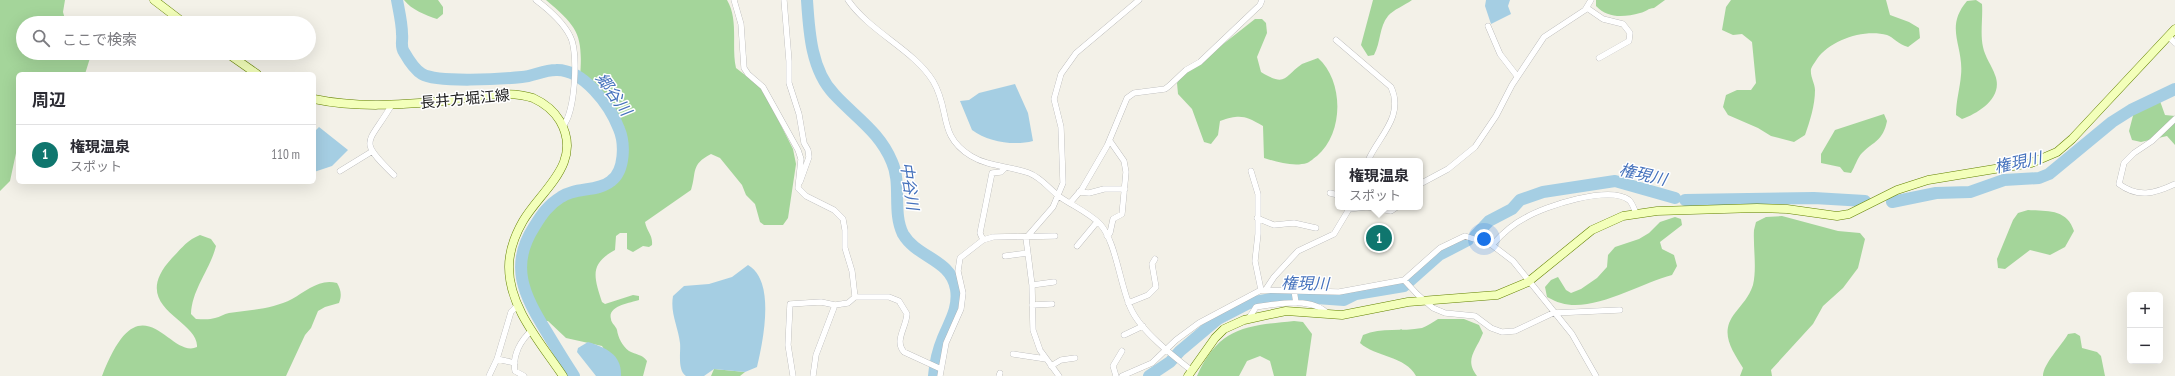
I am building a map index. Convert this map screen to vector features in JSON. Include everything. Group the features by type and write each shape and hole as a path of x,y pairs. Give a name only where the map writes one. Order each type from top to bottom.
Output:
{"street":[{"path":"154,0 175,16"},
{"path":"536,0 563,25 574,46 574,76 570,113 568,120 563,126"},
{"path":"734,0 741,24 744,68 748,74 763,87 798,150 801,159 798,188"},
{"path":"784,0 789,61 789,83 799,114 804,143 808,150 809,157 798,188"},
{"path":"848,0 878,31 925,70 938,92 948,134 952,140 971,156 1005,168 1035,176 1059,196 1097,222 1107,236 1128,303 1136,319 1179,360 1190,374 1215,338 1233,323 1249,318 1286,311 1328,314 1362,312 1423,300 1497,295 1528,282 1582,236 1612,220 1657,211 1772,208 1837,216 1849,214 1897,190 1928,180 2031,163 2056,152 2072,139 2175,29"},
{"path":"1026,238 1045,218 1059,196 1064,175 1061,127 1054,99 1061,74 1076,53 1139,0"},
{"path":"1070,203 1079,192 1110,141 1127,98 1134,93 1165,89 1186,70 1200,62 1260,5 1262,0"},
{"path":"1423,182 1448,169 1475,147 1493,121 1517,76 1544,37 1586,8 1591,0"},
{"path":"1586,8 1603,19 1623,24 1630,33 1629,42 1599,58"},
{"path":"1488,26 1500,54 1517,76"},
{"path":"2168,36 2175,43"},
{"path":"1336,40 1366,64 1370,71 1391,87 1393,91 1394,102 1390,125 1370,158"},
{"path":"237,60 254,72"},
{"name":"長井方堀江線","path":"316,99 391,106 514,94 540,101 558,117 563,126 567,147 563,165 552,183 527,214 518,230 512,248 510,276 511,287 518,305 532,330 563,376"},
{"path":"391,106 371,135 371,152 394,175"},
{"path":"2175,119 2152,141 2134,153 2124,163 2119,184 2129,192 2140,194 2162,190 2175,184"},
{"path":"1107,236 1110,233 1113,219 1122,214 1126,172 1124,161 1110,141"},
{"path":"340,171 371,152"},
{"path":"983,240 981,230 992,173 1001,172 1005,168"},
{"path":"1251,171 1258,194 1258,234 1255,261 1263,290"},
{"path":"798,188 806,196 834,210 843,219 845,230 845,248 852,271 855,297"},
{"path":"1079,192 1089,193 1104,189 1124,189"},
{"path":"1330,193 1335,194"},
{"path":"1492,245 1525,218 1568,200 1620,197 1627,199 1633,204 1636,214"},
{"path":"1122,376 1152,364 1199,323 1263,290 1298,251 1334,234 1348,210"},
{"path":"1257,218 1274,225 1294,223 1316,228"},
{"path":"1077,246 1097,222"},
{"path":"940,376 940,369 946,343 961,309 962,293 958,264 964,254 983,240 993,237 1005,236 1026,238 1055,236"},
{"path":"1263,290 1339,292 1406,282 1440,248 1460,237 1465,236 1492,245 1513,261 1528,282 1581,347 1596,376"},
{"path":"1026,238 1032,285 1032,305 1036,339 1046,359 1059,376"},
{"path":"1005,256 1028,253"},
{"path":"1128,303 1148,295 1156,287 1152,264 1155,259"},
{"path":"1032,285 1054,282"},
{"path":"1406,282 1433,308 1444,313 1475,316 1491,328 1502,332 1514,331 1553,313 1620,310"},
{"path":"1294,292 1296,301"},
{"path":"793,376 788,345 790,304 821,302 835,305 848,302 855,297 889,297 899,301 907,314 899,341 901,349 904,352 940,369"},
{"path":"1249,318 1256,307 1296,301 1324,310 1328,314"},
{"path":"1032,305 1052,304"},
{"path":"489,376 497,359 511,312 518,305"},
{"path":"813,376 816,355 835,305"},
{"path":"1124,335 1143,326"},
{"path":"524,376 515,371 515,363 519,346 532,330"},
{"path":"1116,376 1113,366 1119,352"},
{"path":"1013,354 1046,359"},
{"path":"1051,366 1061,360 1075,358"},
{"path":"497,359 515,363"}],"green space":[{"path":"0,0 65,0 63,12 64,16 16,16 16,60 89,60 86,72 16,72 16,153 10,181 0,191"},
{"path":"404,0 438,0 443,7 443,14 437,19 423,14 407,4"},
{"path":"546,0 727,0 733,16 736,68 758,85 765,94 793,149 796,164 788,218 783,225 764,225 760,222 755,204 746,195 742,185 720,158 711,154 697,165 691,190 645,222 652,239 652,245 649,247 643,246 633,252 627,249 627,233 620,233 616,236 615,250 607,255 597,266 597,285 602,302 605,304 633,295 639,296 639,300 620,306 612,311 611,320 624,347 629,351 643,357 647,361 643,376 621,376 602,346 566,338 548,321 538,321 523,291 519,273 521,251 527,230 542,207 558,193 608,181 617,172 622,147 611,116 593,91 580,78 581,52 576,33 566,18"},
{"path":"1373,0 1412,0 1388,16 1383,25 1374,55 1368,56 1361,45"},
{"path":"1596,0 1665,0 1654,8 1642,12 1617,16 1601,10 1596,6"},
{"path":"1731,0 1886,0 1890,15 1909,22 1919,28 1920,38 1908,47 1887,35 1868,34 1848,38 1830,46 1817,59 1811,69 1811,75 1815,87 1813,107 1805,135 1794,142 1771,136 1758,128 1728,115 1723,107 1726,95 1737,90 1751,90 1756,83 1752,42 1742,34 1733,35 1722,30 1726,7"},
{"path":"1976,0 1982,4 1982,42 1985,54 1995,75 1997,83 1993,97 1988,103 1976,113 1962,119 1956,115 1961,64 1956,37 1956,28 1960,11 1967,1"},
{"path":"1255,19 1262,19 1266,23 1267,33 1257,57 1261,72 1269,77 1281,80 1302,64 1318,58 1327,68 1333,80 1337,107 1336,121 1332,134 1326,146 1317,156 1307,163 1291,164 1264,158 1263,126 1243,117 1233,117 1220,121 1218,135 1211,144 1204,142 1192,109 1178,94 1177,83 1183,73 1199,63"},
{"path":"2153,98 2160,101 2165,115 2175,116 2175,145 2167,136 2141,142 2132,140 2129,131 2135,108"},
{"path":"1884,114 1887,121 1883,133 1878,140 1860,155 1851,173 1844,172 1840,167 1821,163 1821,154 1835,130"},
{"path":"2028,210 2049,211 2062,215 2071,224 2074,231 2065,247 2050,255 2030,250 2005,269 1998,268 1997,259 2013,220 2018,213"},
{"path":"1782,216 1838,231 1860,233 1865,239 1858,268 1843,288 1823,306 1813,324 1771,370 1772,376 1740,376 1743,368 1731,348 1729,341 1728,328 1730,320 1747,297 1753,285 1755,272 1754,230 1756,222 1766,217"},
{"path":"1675,217 1681,219 1682,225 1660,242 1662,249 1674,255 1677,266 1672,275 1617,296 1587,304 1574,305 1561,303 1547,297 1545,287 1551,280 1558,277 1566,290 1571,293 1581,289 1597,278 1607,267 1608,255 1615,247 1639,239 1649,233 1660,222"},
{"path":"200,235 211,239 216,246 210,263 194,296 191,314 196,319 213,319 229,313 261,309 277,305 292,299 313,286 325,282 337,283 341,293 339,303 325,307 318,311 311,328 305,335 286,376 102,376 116,346 129,330 142,325 154,328 186,348 197,347 195,337 168,311 160,301 157,289 160,275 172,258 188,242"},
{"path":"1438,319 1464,319 1479,325 1483,333 1471,360 1471,365 1477,376 1416,376 1405,364 1366,348 1360,343 1363,335 1385,330 1422,328"},
{"path":"1294,321 1303,322 1312,334 1306,376 1274,376 1270,361 1260,356 1247,361 1239,376 1197,376 1215,347 1225,338 1248,328"},
{"path":"2075,333 2080,336 2082,348 2097,352 2101,356 2105,376 2043,376 2049,360 2065,338 2068,334"},
{"path":"714,369 745,372 740,376 711,376"}],"water":[{"path":"1486,0 1510,0 1508,6 1511,14 1491,24 1485,6"},
{"path":"1015,84 1028,113 1033,141 1018,143 1001,142 978,134 972,130 960,101 969,100 979,93"},
{"path":"319,127 348,150 332,166 316,171 316,130"},
{"path":"748,265 757,273 762,284 765,297 764,328 757,367 745,372 714,369 704,376 686,376 681,370 680,365 680,343 673,314 673,296 684,286 709,284 732,277"},
{"path":"588,342 612,353 619,363 621,376 596,376 577,352 578,348"}],"waterway":[{"name":"郷谷川","path":"397,0 402,26 403,50 412,64 422,74 441,79 470,80 522,77 552,70 566,71 576,75 594,90 615,120 621,135 623,149 621,164 616,176 611,181 600,187 573,192 552,203 534,227 526,241 522,255 522,280 531,305 574,376"},
{"name":"中谷川","path":"807,0 810,37 820,74 834,94 874,133 887,151 892,162 896,179 898,217 903,234 916,248 948,271 953,279 957,296 955,308 940,347 934,376"},
{"name":"権現川","path":"1892,202 1936,193 1970,192 2004,180 2039,178 2049,174 2112,122 2131,110 2175,89"},
{"name":"権現川","path":"1475,236 1489,221 1512,209 1520,200 1543,192 1615,181 1675,198"},
{"name":"権現川","path":"1685,200 1814,198 1865,201"},
{"name":"権現川","path":"1149,376 1170,362 1180,351 1218,319 1249,303 1288,296 1344,300 1356,294 1404,286 1439,255 1468,240"}],"place":[{"name":"権現温泉","path":"1379,238"}]}
